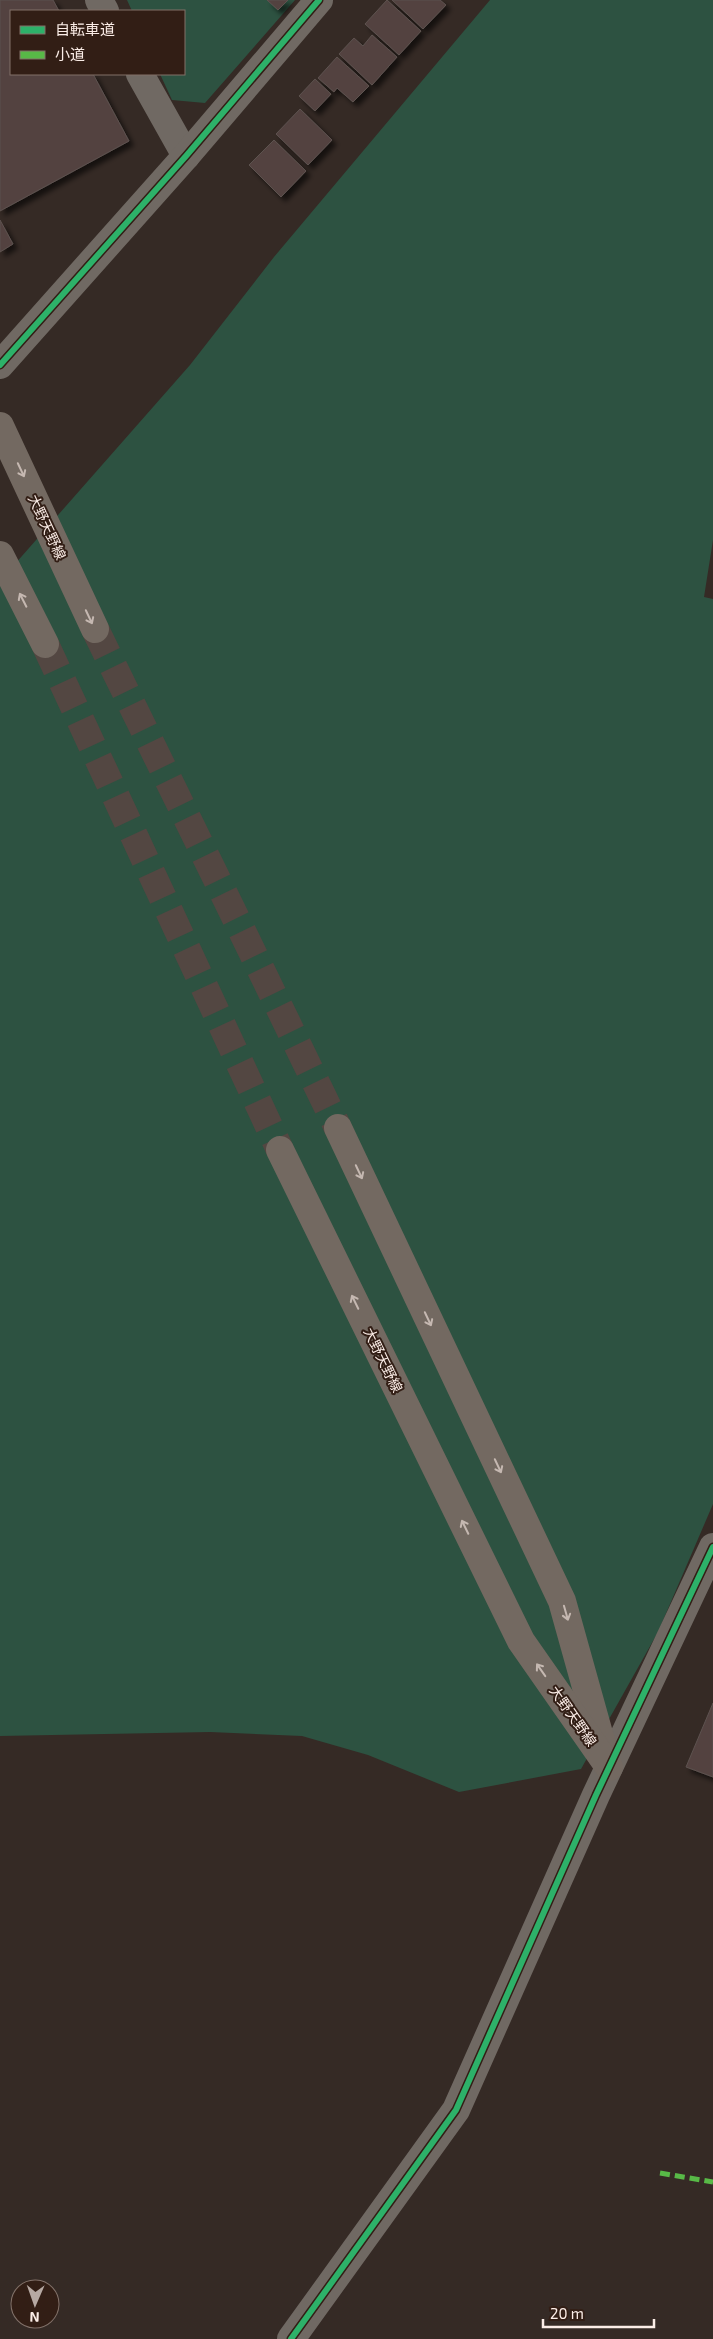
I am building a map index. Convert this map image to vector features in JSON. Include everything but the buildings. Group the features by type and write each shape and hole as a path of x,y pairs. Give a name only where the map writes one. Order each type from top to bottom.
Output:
{"main road":[{"name":"大野天野線","path":"0,426 95,629"},
{"path":"0,555 45,644"},
{"name":"大野天野線","path":"338,1128 562,1602 609,1767"},
{"name":"大野天野線","path":"280,1150 521,1641 609,1767"}],"street":[{"path":"0,365 186,156 319,0"},
{"path":"141,75 186,156"},
{"path":"291,2339 456,2110 609,1767 713,1547"}],"green space":[{"path":"127,0 295,0 205,103 172,100 160,75 185,75 185,10 132,10"},
{"path":"490,0 713,0 713,540 704,597 713,599 713,1504 658,1632 581,1769 459,1792 368,1755 302,1736 210,1732 0,1736 0,581 190,365 274,257"}],"tunnel":[{"path":"95,629 338,1128"},
{"path":"45,644 280,1150"}],"marked path":[{"path":"660,2173 713,2182"}],"cycle path":[{"path":"0,365 186,156 319,0"},
{"path":"291,2339 456,2110 596,1795 713,1547"}]}
